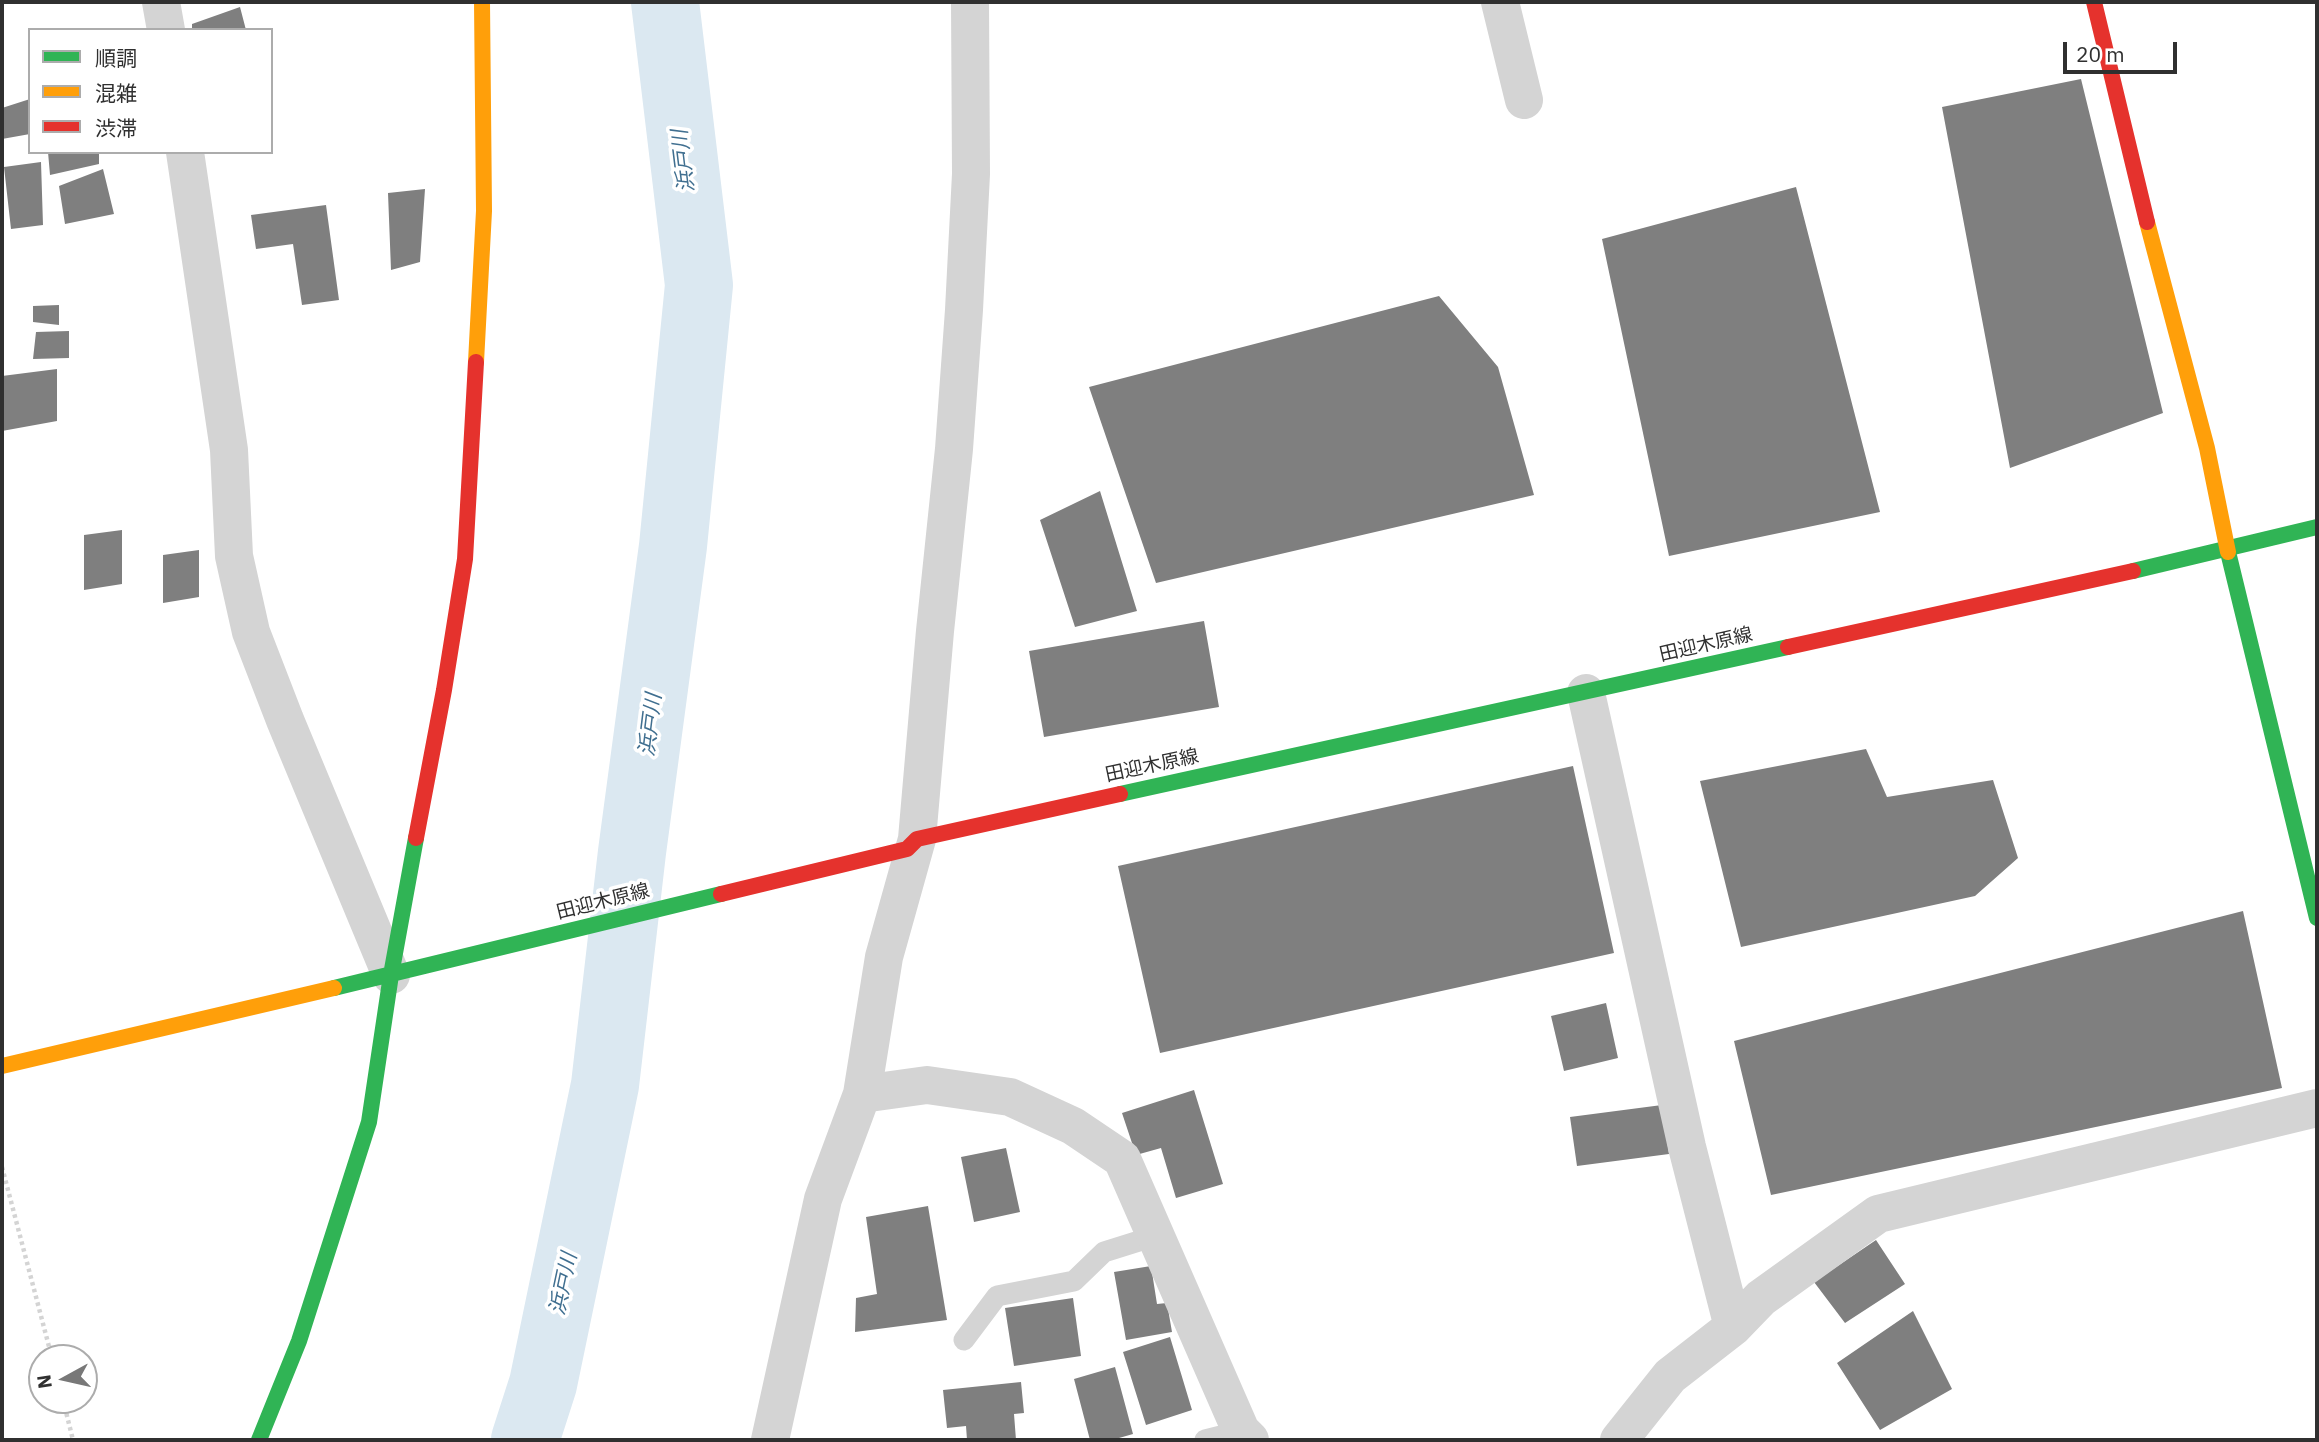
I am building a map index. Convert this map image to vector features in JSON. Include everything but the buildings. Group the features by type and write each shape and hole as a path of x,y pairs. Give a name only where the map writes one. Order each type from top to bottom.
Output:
{"street":[{"path":"161,2 166,28"},
{"path":"259,1440 299,1341 369,1122 391,975 465,559 484,211 482,2"},
{"path":"771,1440 823,1199 862,1094 884,957 912,844 954,449 964,310 971,174 970,2"},
{"path":"1500,2 1524,100"},
{"path":"2094,2 2161,280 2207,448 2227,550 2317,918"},
{"path":"185,154 229,450 234,556 251,632 391,975"},
{"name":"田迎木原線","path":"2,1066 391,975 912,844 2227,550 2317,527"},
{"path":"1586,693 1687,1147 1733,1327"},
{"path":"862,1094 927,1084 1010,1097 1073,1126 1122,1159 1245,1435"},
{"path":"1619,1440 1670,1376 1733,1327 1761,1298 1878,1214 2317,1108"}],"lane":[{"path":"964,1340 997,1296 1074,1281 1104,1252 1155,1236"},
{"path":"1205,1440 1245,1435"}],"path":[{"path":"2,1167 48,1344"},
{"path":"66,1414 73,1440"}],"waterway":[{"name":"浜戸川","path":"525,1440 543,1384 605,1085 632,852 673,546 699,285 665,2"}],"traffic: fast":[{"path":"2133,571 2317,527"},
{"path":"2228,552 2317,918"},
{"path":"1120,794 1788,647"},
{"path":"259,1440 299,1341 369,1122 391,975 416,838"},
{"path":"334,988 721,894"}],"traffic: slow":[{"path":"476,362 484,211 482,2"},
{"path":"2147,222 2207,448 2228,552"},
{"path":"2,1066 334,988"}],"traffic: jam":[{"path":"2094,2 2147,222"},
{"path":"416,838 465,559 476,362"},
{"path":"1788,647 2133,571"},
{"path":"721,894 907,849 917,839 1120,794"}]}
